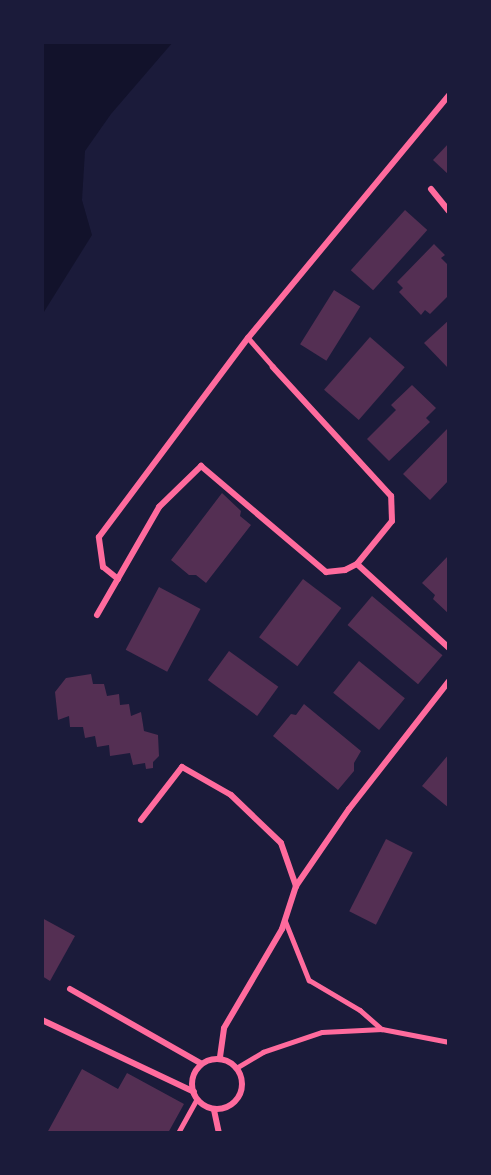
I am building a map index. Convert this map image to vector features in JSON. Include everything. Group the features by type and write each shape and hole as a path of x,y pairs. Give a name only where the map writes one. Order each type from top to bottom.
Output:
{"street":[{"path":"118,579 103,567 99,537 248,338 449,95"},
{"path":"431,189 449,211"},
{"path":"97,615 159,507 201,466 326,572 345,570 357,564 392,522 391,496 248,338"},
{"path":"357,564 449,648"},
{"path":"220,1058 224,1028 285,920 296,886 349,809 449,681"},
{"path":"141,820 182,767 231,795 281,843 296,886"},
{"path":"70,989 200,1063 220,1058 238,1068 243,1087 234,1105 214,1110 196,1101 190,1081 200,1063"},
{"path":"42,1020 194,1092"},
{"path":"214,1110 219,1133"}],"lane":[{"path":"285,920 309,980 360,1010 382,1029"},
{"path":"238,1068 263,1052 321,1032 382,1029 449,1042"},
{"path":"178,1133 196,1101"}],"shaded area":[{"path":"42,42 173,42 111,114 85,151 82,200 92,235 42,315"}],"building":[{"path":"449,143 449,175 433,160"},
{"path":"405,210 427,230 373,290 351,270"},
{"path":"434,244 445,255 441,258 449,266 449,295 430,314 425,310 421,315 399,292 403,288 397,282"},
{"path":"334,290 360,306 326,361 300,344"},
{"path":"449,320 449,369 424,343"},
{"path":"370,337 405,367 359,420 324,390"},
{"path":"412,385 436,408 426,418 430,422 389,461 367,439 396,410 391,405"},
{"path":"449,427 449,480 430,500 403,474"},
{"path":"222,493 241,511 240,516 251,525 206,583 196,575 189,575 171,560"},
{"path":"448,556 449,614 433,599 435,595 422,583"},
{"path":"303,579 341,608 297,666 259,637"},
{"path":"159,587 200,609 167,672 126,650"},
{"path":"372,596 442,655 418,684 348,625"},
{"path":"229,651 278,687 257,716 208,680"},
{"path":"359,661 405,698 379,730 333,693"},
{"path":"91,674 93,684 104,684 107,696 119,694 120,705 129,704 131,716 141,712 144,731 158,735 159,756 153,762 153,768 146,769 145,763 133,765 130,753 110,756 109,745 97,747 95,736 85,738 83,727 70,727 69,716 58,720 55,692 66,678"},
{"path":"304,704 361,751 354,763 354,771 338,790 273,736 291,714 296,715"},
{"path":"449,754 449,808 422,786"},
{"path":"386,839 413,853 376,925 349,911"},
{"path":"42,918 75,936 50,981 42,976"},
{"path":"82,1069 118,1089 127,1073 184,1104 168,1133 47,1133"}]}
